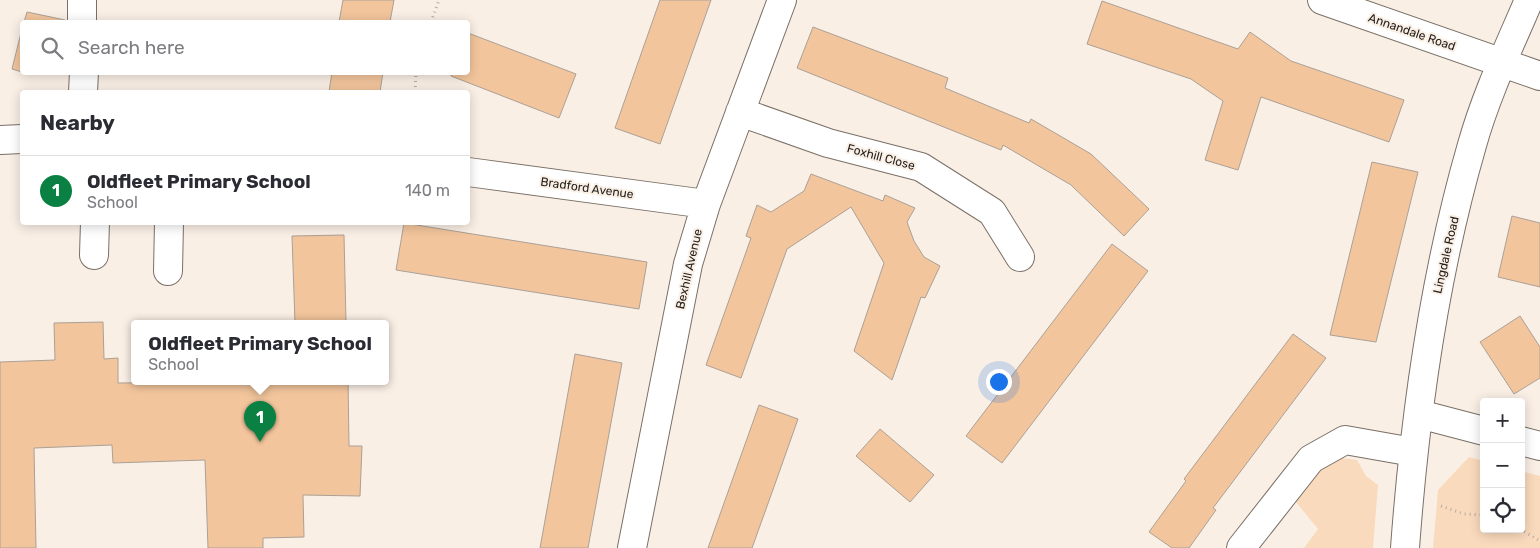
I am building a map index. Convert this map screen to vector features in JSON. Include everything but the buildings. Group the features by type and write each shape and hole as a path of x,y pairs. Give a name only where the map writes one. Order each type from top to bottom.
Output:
{"street":[{"path":"82,0 82,20"},
{"name":"Bexhill Avenue","path":"632,548 688,264 706,204 782,0"},
{"name":"Lingdale Road","path":"1404,548 1413,452 1435,303 1470,153 1503,63 1529,0"},
{"path":"1536,0 1540,2"},
{"name":"Annandale Road","path":"1336,3 1540,76"},
{"path":"83,90 84,75"},
{"name":"Foxhill Close","path":"740,112 828,143 920,167 992,212 1020,257"},
{"path":"0,140 20,139"},
{"name":"Bradford Avenue","path":"470,172 706,204"},
{"path":"94,255 95,225"},
{"path":"168,271 169,225"},
{"path":"1419,414 1480,430"},
{"path":"1241,548 1311,459 1345,440 1413,452"},
{"path":"1525,442 1540,446"}],"path":[{"path":"432,20 439,0"},
{"path":"415,90 416,75"},
{"path":"1408,500 1428,502 1464,514 1480,515"},
{"path":"1525,532 1540,541"}],"shaded area":[{"path":"1469,457 1480,460 1480,533 1525,533 1525,472 1540,476 1540,548 1433,548 1438,490"},
{"path":"1342,458 1357,460 1366,476 1378,485 1373,548 1304,548 1318,529 1291,496 1316,470"}],"place":[{"name":"Oldfleet Primary School","path":"260,442"}]}
